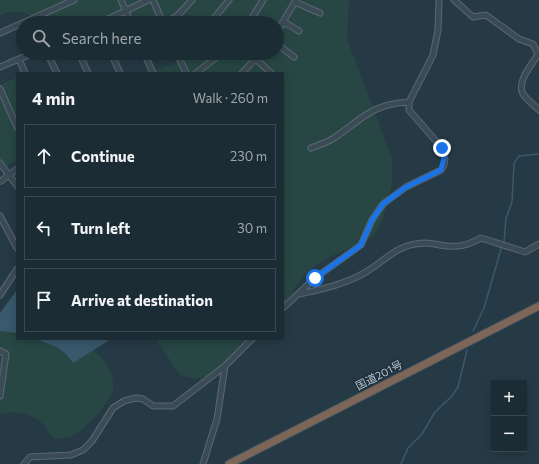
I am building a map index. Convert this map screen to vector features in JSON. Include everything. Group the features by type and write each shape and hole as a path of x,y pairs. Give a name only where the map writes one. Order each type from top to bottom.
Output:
{"highway":[{"name":"国道201号","path":"229,464 539,306"}],"street":[{"path":"37,16 74,0"},
{"path":"121,0 128,16"},
{"path":"117,16 148,0"},
{"path":"153,0 161,16"},
{"path":"176,16 192,0"},
{"path":"216,16 229,0"},
{"path":"253,16 263,0"},
{"path":"284,307 315,278 361,245 372,220 383,204 406,187 441,170 445,154 442,148 410,110 409,102 433,55 438,30 439,0"},
{"path":"454,0 469,15 473,17 486,15 519,39 533,44 538,54 531,63 522,83 522,89 524,94 539,110"},
{"path":"300,31 284,22 296,1 320,13"},
{"path":"0,32 16,25"},
{"path":"284,49 294,57"},
{"path":"0,67 17,60"},
{"path":"20,60 26,72"},
{"path":"51,60 57,72"},
{"path":"82,60 88,72"},
{"path":"114,60 120,72"},
{"path":"147,60 153,72"},
{"path":"180,60 186,72"},
{"path":"197,72 213,60"},
{"path":"243,72 255,60"},
{"path":"257,60 270,72"},
{"path":"0,90 16,125"},
{"path":"311,148 333,139 368,112 385,105 409,102"},
{"path":"0,163 16,185"},
{"path":"1,181 16,170"},
{"path":"0,216 16,246"},
{"path":"299,294 323,289 347,281 366,272 390,253 410,246 425,243 449,247 467,246 481,238 525,252 539,244"},
{"path":"0,295 16,270"},
{"path":"0,283 4,288"},
{"path":"24,464 30,458 71,455 82,450 92,440 113,408 124,401 136,398 143,399 153,406 173,406 225,366 251,340"},
{"path":"0,351 6,354 0,396"},
{"path":"203,464 217,419 225,366"}],"green space":[{"path":"0,0 349,0 347,39 392,159 392,184 387,206 379,228 373,237 330,257 311,269 298,283 284,304 284,72 149,72 184,60 284,60 284,16 33,16 20,12 7,12 0,15"},
{"path":"16,77 16,161 0,168 0,85"},
{"path":"0,322 16,325 16,340 63,340 80,344 93,350 106,365 113,379 113,390 101,410 82,429 70,437 55,439 40,421 29,415 18,413 0,414"},
{"path":"157,340 258,340 231,363 215,373 197,378 180,375"}],"water":[{"path":"16,291 16,333 0,331 0,313"},
{"path":"39,340 109,340 73,363 67,355 58,348"}],"waterway":[{"path":"504,242 506,218 512,202 514,163 519,156 539,154"},
{"path":"473,331 484,308 501,249"},
{"path":"401,464 408,448 422,434 435,412 452,396 458,387 467,350"}],"route":[{"path":"315,278 348,256 361,245 372,220 383,204 406,187 441,170 445,161 445,154 442,148"}]}
